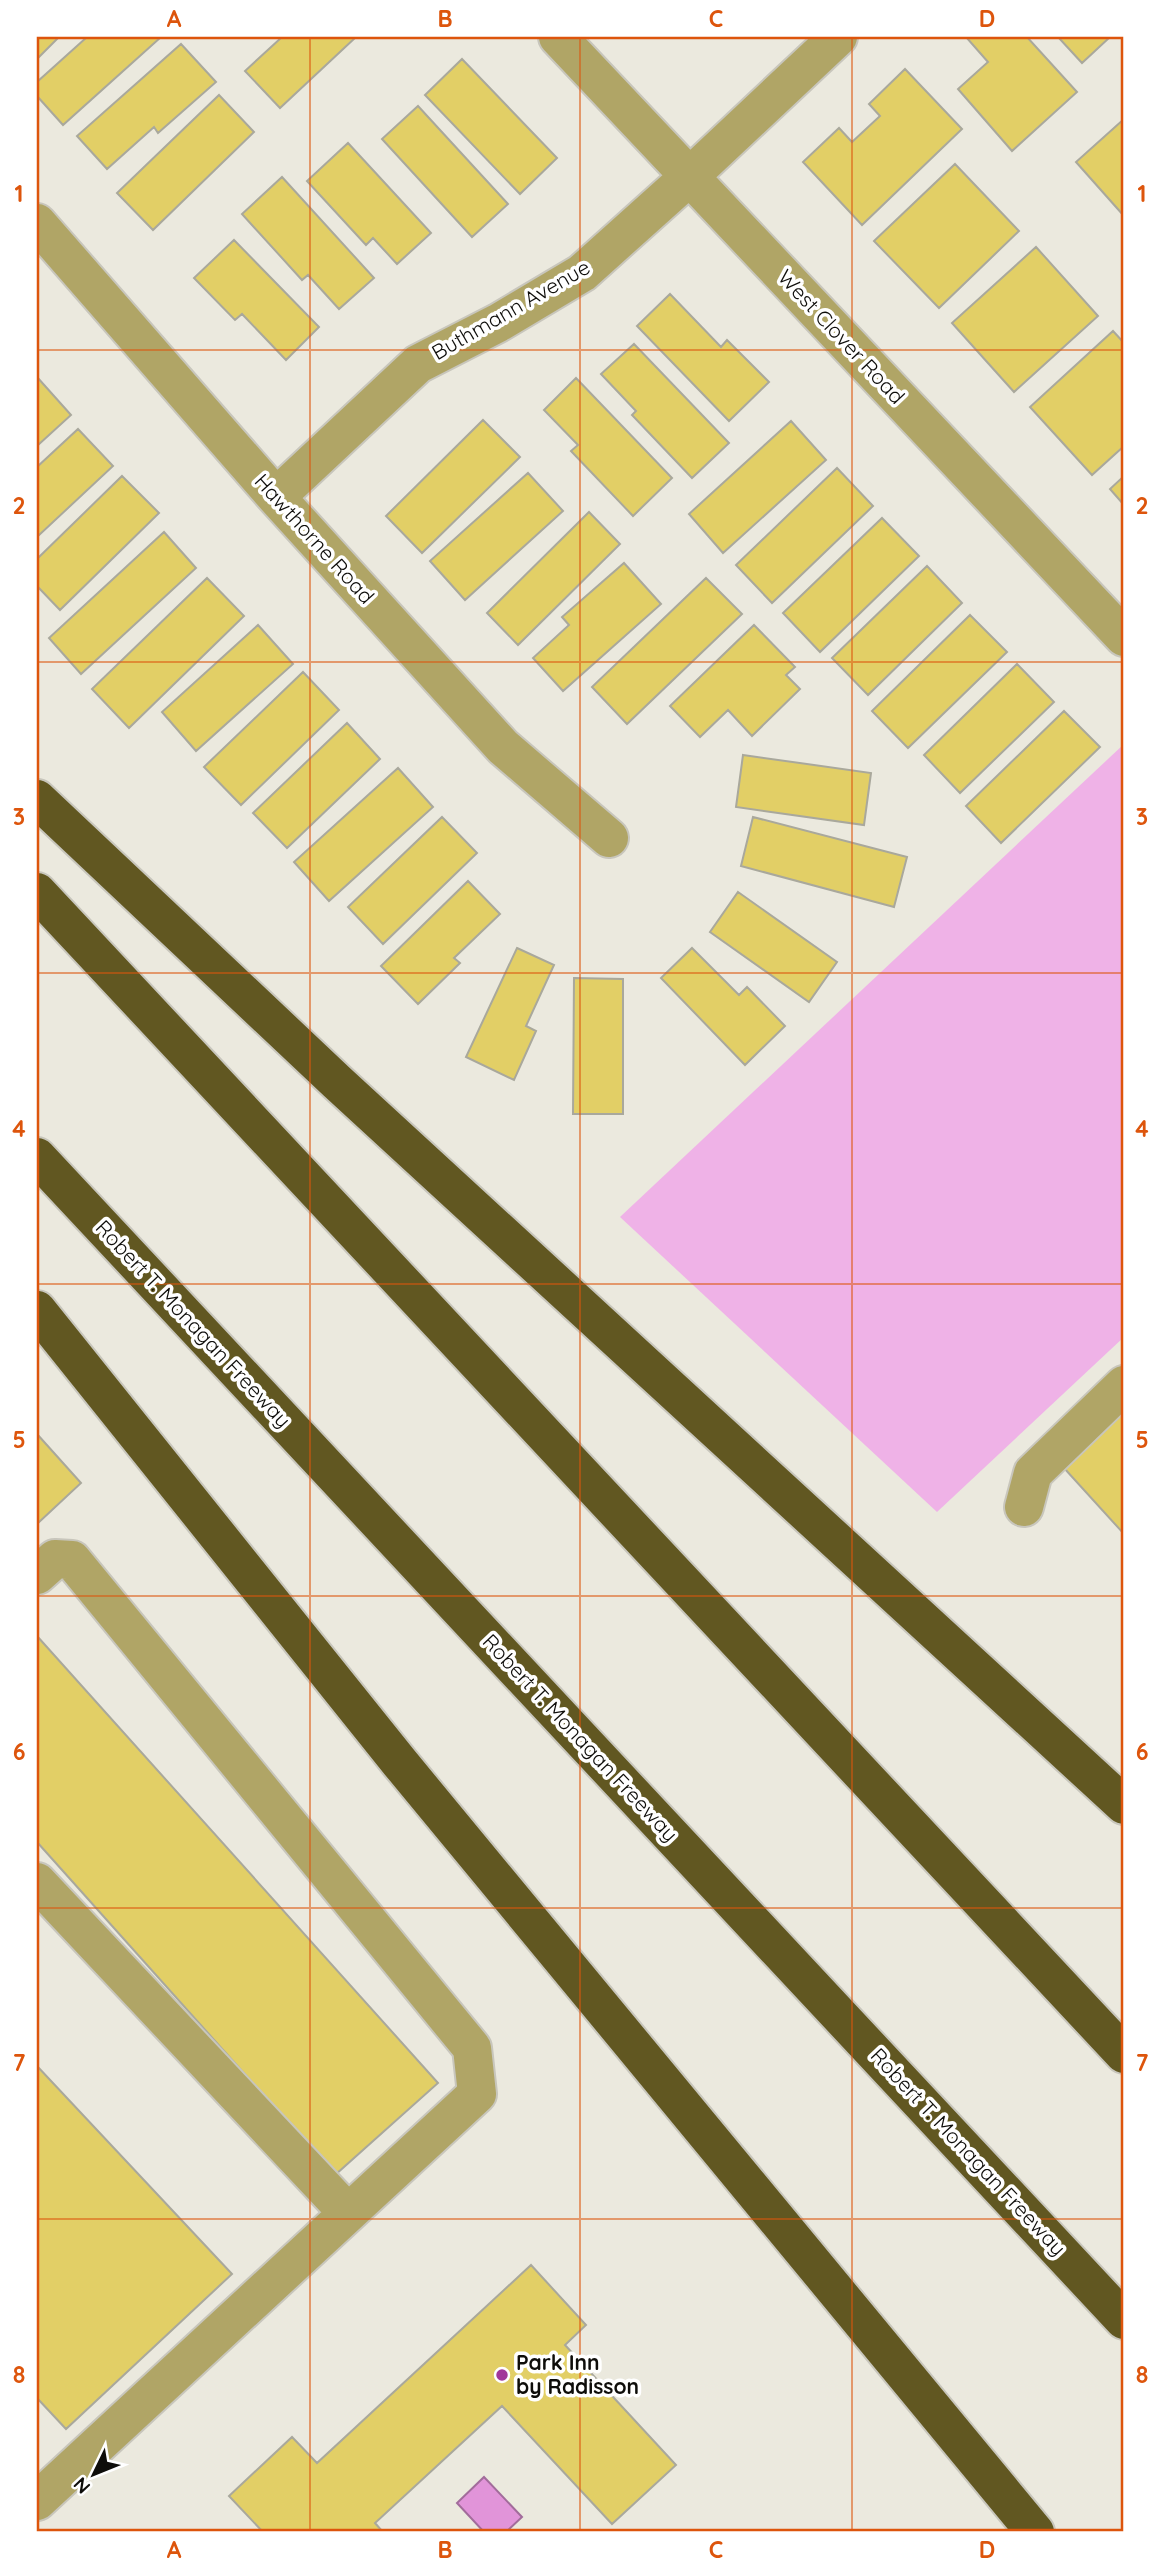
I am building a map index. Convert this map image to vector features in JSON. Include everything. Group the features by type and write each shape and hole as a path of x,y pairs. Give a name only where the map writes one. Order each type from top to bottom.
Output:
{"highway":[{"path":"37,799 337,1082 1124,1805"},
{"path":"37,892 1124,2054"},
{"name":"Robert T. Monagan Freeway","path":"37,1157 1124,2320"},
{"path":"37,1310 400,1763 1035,2532"}],"street":[{"name":"West Clover Road","path":"558,37 1124,637"},
{"name":"Buthmann Avenue","path":"276,497 418,364 498,323 582,273 838,37"},
{"name":"Hawthorne Road","path":"37,223 276,497 503,747 609,838"},
{"path":"1024,1507 1033,1473 1124,1385"},
{"path":"37,1576 55,1559 72,1560 472,2048 477,2094 37,2501"},
{"path":"37,1882 348,2213"}],"shaded area":[{"path":"1124,744 1124,1337 937,1512 620,1217"},
{"path":"484,2477 522,2517 506,2532 484,2532 457,2503"}],"building":[{"path":"37,37 59,37 37,59"},
{"path":"87,37 161,37 63,125 37,96 37,82"},
{"path":"282,37 356,37 280,108 245,71"},
{"path":"966,37 1027,37 1077,92 1012,151 958,89 988,62"},
{"path":"1058,37 1110,37 1082,63"},
{"path":"181,44 216,82 158,133 154,127 107,169 77,136"},
{"path":"462,59 557,158 520,194 425,95"},
{"path":"905,69 962,129 862,225 803,162 839,128 852,142 880,116 869,104"},
{"path":"219,95 254,132 153,230 117,193"},
{"path":"418,106 508,204 472,237 382,139"},
{"path":"1124,119 1124,216 1076,162"},
{"path":"348,143 431,233 397,264 373,238 366,245 307,181"},
{"path":"955,164 1019,231 939,308 874,241"},
{"path":"282,177 374,278 339,309 308,275 302,280 242,214"},
{"path":"234,240 319,327 286,360 242,314 235,320 194,278"},
{"path":"1036,247 1098,316 1014,392 952,323"},
{"path":"670,294 721,347 727,340 769,382 729,421 637,326"},
{"path":"1113,331 1124,343 1124,446 1092,475 1030,407"},
{"path":"634,344 729,443 692,478 632,415 636,411 601,374"},
{"path":"37,377 71,415 37,446"},
{"path":"576,378 672,478 633,516 571,451 578,445 544,410"},
{"path":"483,420 520,457 422,553 386,516"},
{"path":"791,421 826,460 723,553 689,514"},
{"path":"78,429 113,466 37,537 37,467"},
{"path":"837,468 873,506 772,603 736,565"},
{"path":"528,473 563,511 465,600 430,561"},
{"path":"122,476 159,513 60,610 37,586 37,559"},
{"path":"1124,476 1124,505 1110,489"},
{"path":"589,512 620,544 518,645 487,613"},
{"path":"882,518 919,556 820,652 783,613"},
{"path":"164,532 196,568 81,674 49,638"},
{"path":"624,563 661,604 563,691 533,658 569,625 562,617"},
{"path":"927,566 962,603 868,695 832,658"},
{"path":"207,578 244,616 129,728 92,689"},
{"path":"706,578 742,614 627,724 592,687"},
{"path":"970,615 1007,652 908,748 872,711"},
{"path":"258,625 293,664 196,751 162,712"},
{"path":"754,625 795,667 786,675 800,689 752,736 728,710 700,737 670,706"},
{"path":"1017,664 1054,702 960,793 924,755"},
{"path":"303,672 339,710 241,805 204,767"},
{"path":"1064,711 1100,747 1001,843 966,806"},
{"path":"347,723 380,759 287,848 253,813"},
{"path":"743,755 871,773 864,825 736,807"},
{"path":"398,768 433,807 329,901 294,862"},
{"path":"442,817 477,853 383,944 348,907"},
{"path":"753,817 907,857 894,907 741,866"},
{"path":"468,881 500,914 454,958 460,963 418,1004 381,966"},
{"path":"738,892 837,962 809,1002 710,932"},
{"path":"517,948 554,965 526,1026 536,1031 514,1080 466,1057"},
{"path":"692,948 739,995 747,987 785,1026 745,1065 661,978"},
{"path":"574,978 623,979 623,1114 573,1114"},
{"path":"1124,1393 1124,1534 1054,1457"},
{"path":"37,1434 81,1483 37,1524"},
{"path":"37,1636 438,2083 335,2175 37,1842"},
{"path":"37,2066 232,2274 66,2429 37,2398"},
{"name":"Park Inn by Radisson","path":"531,2265 586,2325 565,2345 676,2465 612,2524 502,2406 375,2523 383,2532 263,2532 229,2496 292,2437 317,2463"}],"place":[{"name":"Park Inn by Radisson","path":"502,2375"}]}
